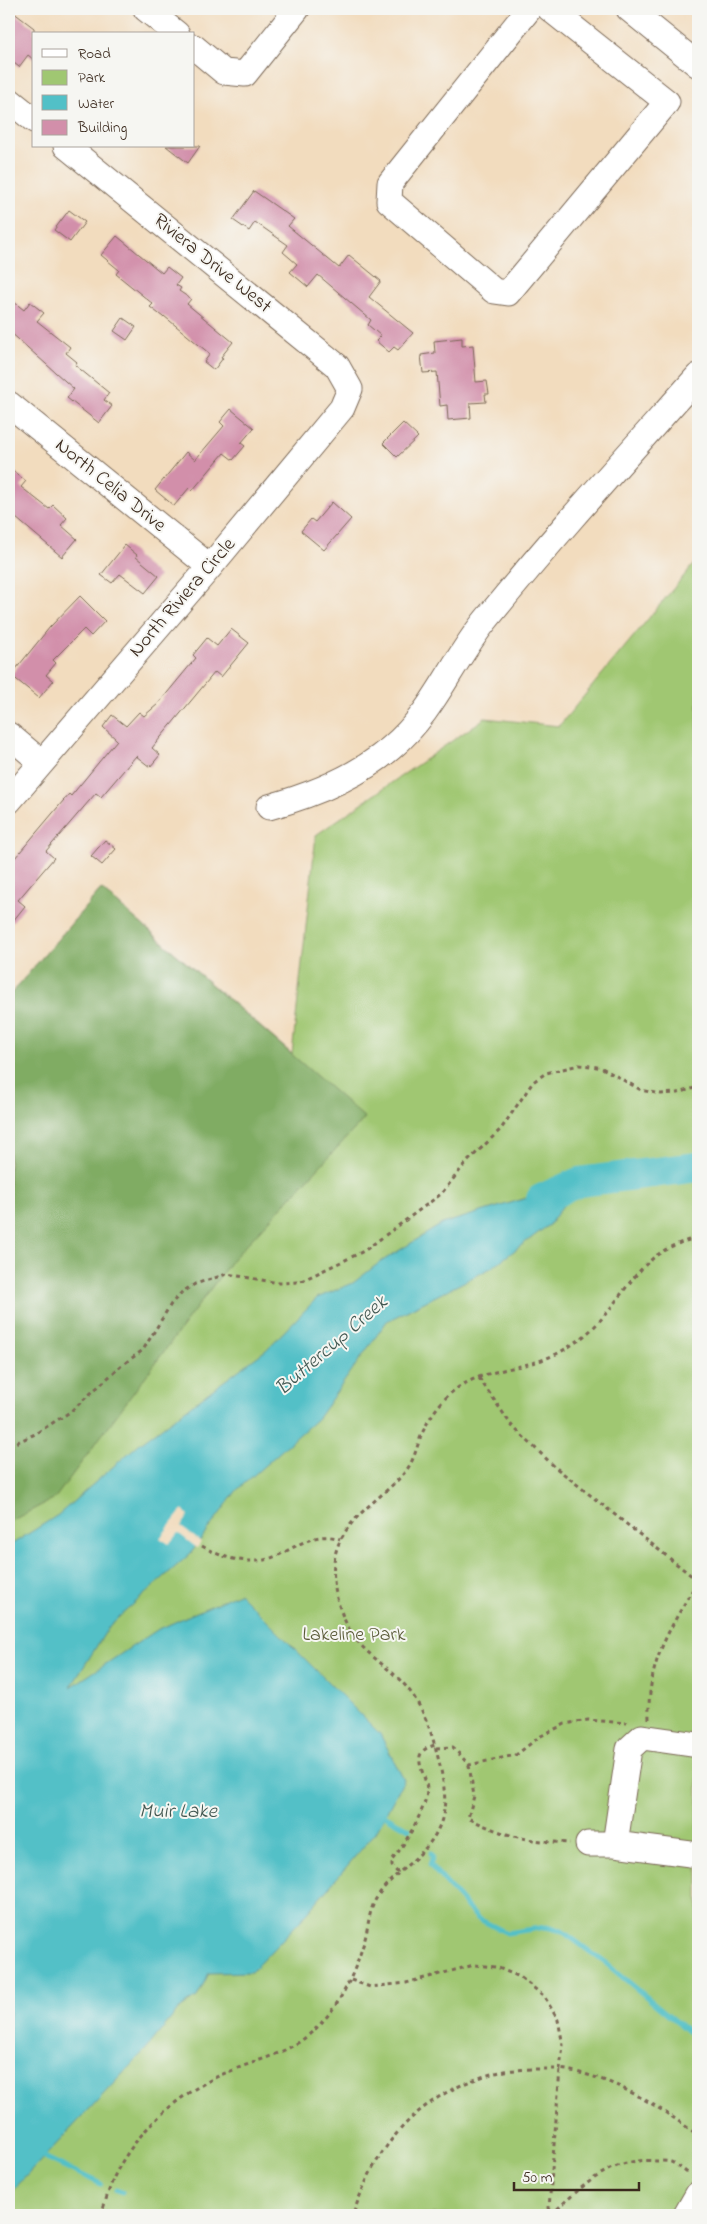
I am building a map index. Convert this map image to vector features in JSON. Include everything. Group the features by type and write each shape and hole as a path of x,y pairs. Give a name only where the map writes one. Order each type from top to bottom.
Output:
{"street":[{"path":"146,9 175,32"},
{"path":"195,48 224,72 245,74 297,9"},
{"path":"528,9 390,183 389,201 494,291 508,293 667,102 550,9"},
{"path":"629,9 698,65"},
{"path":"9,100 32,118"},
{"name":"Riviera Drive West","path":"68,148 337,366 350,389"},
{"path":"269,807 304,797 348,778 390,749 422,718 483,623 548,545 698,376"},
{"name":"North Riviera Circle","path":"9,801 210,567 342,408 350,389"},
{"name":"North Celia Drive","path":"9,404 210,567"},
{"path":"9,735 41,762"},
{"path":"615,1844 629,1749 642,1737 698,1745"},
{"path":"588,1844 615,1844 698,1855"},
{"path":"686,2215 698,2194"}],"path":[{"path":"9,1446 35,1434 64,1416 143,1350 171,1304 182,1292 195,1284 227,1274 279,1283 299,1282 324,1272 370,1247 441,1194 466,1163 501,1129 533,1082 546,1073 579,1065 592,1066 602,1068 641,1090 661,1094 678,1093 698,1087"},
{"path":"101,2215 114,2177 130,2150 170,2106 197,2088 229,2071 285,2051 311,2033 335,2007 351,1980 366,1935 372,1905 381,1891 419,1854 438,1832 447,1801 436,1746 415,1698 400,1678 358,1642 346,1624 333,1585 335,1553 340,1539 365,1509 394,1486 412,1464 422,1436 439,1404 462,1385 496,1371 525,1366 558,1353 592,1329 633,1276 650,1259 675,1246 698,1238"},
{"path":"479,1378 512,1426 555,1467 698,1581 678,1612 657,1657 648,1710 649,1726"},
{"path":"202,1546 216,1554 236,1560 258,1561 327,1535 340,1539"},
{"path":"468,1765 516,1755 539,1737 565,1724 588,1720 634,1724"},
{"path":"398,1873 392,1866 392,1860 405,1845 412,1832 426,1796 427,1789 420,1759 421,1753 424,1749 436,1746 453,1747 468,1765 474,1796 468,1818 498,1833 529,1841 588,1844"},
{"path":"351,1980 370,1987 406,1984 474,1965 496,1967 520,1977 544,1996 558,2020 563,2046 549,2208 552,2214 593,2178 610,2168 626,2163 644,2160 672,2162 698,2181"},
{"path":"353,2215 362,2188 384,2149 406,2123 432,2101 488,2075 525,2069 584,2073 618,2084 698,2135"}],"green space":[{"name":"Lakeline Park","path":"698,559 698,2215 9,2215 9,996 101,889 292,1054 316,835 485,718 559,726"},
{"path":"101,889 365,1118 232,1260 55,1498 9,1522 9,996"}],"water":[{"name":"Muir Lake","path":"579,1182 550,1224 491,1268 387,1321 318,1418 237,1490 191,1553 110,1625 71,1687 157,1630 239,1593 380,1734 404,1780 376,1832 301,1920 251,1972 209,1973 197,1997 178,2010 147,2048 15,2188 9,2198 9,1546 58,1515 139,1444 266,1350 317,1298 353,1283 379,1263 442,1224"}],"pier":[{"path":"182,1510 189,1515 181,1527 201,1542 197,1548 178,1533 169,1544 160,1538"}],"building":[{"path":"9,9 34,28 34,32 32,32 32,58 28,55 19,67 9,59"},
{"path":"195,146 200,146 188,163 169,148 195,148"},
{"path":"254,191 294,219 288,226 339,268 349,255 381,281 369,297 413,333 398,350 394,347 389,352 376,341 381,336 368,325 371,320 318,275 308,287 290,272 297,264 283,252 288,245 255,222 249,231 233,220"},
{"path":"69,210 85,222 70,242 54,230"},
{"path":"117,236 162,273 167,267 181,278 176,285 181,288 179,291 191,299 187,304 233,342 221,357 223,358 214,370 204,362 210,354 164,316 150,307 153,304 116,274 119,270 101,255"},
{"path":"9,298 24,310 30,302 44,313 37,321 70,347 66,353 77,362 75,365 109,393 104,400 112,406 99,423 67,398 74,389 9,331"},
{"path":"123,318 136,327 127,340 114,331"},
{"path":"462,338 462,346 473,345 476,382 487,381 489,394 485,394 486,402 470,403 471,418 448,420 447,405 440,406 437,372 423,373 421,355 435,353 434,341"},
{"path":"231,409 254,428 241,443 245,446 233,460 224,453 192,491 189,488 174,506 155,490 186,452 195,460 224,426 220,422"},
{"path":"403,423 418,437 397,457 383,443"},
{"path":"9,468 26,481 21,487 49,509 53,505 67,518 61,525 77,539 62,557 9,512"},
{"path":"332,502 351,519 324,550 301,531 311,519 315,522"},
{"path":"125,545 159,576 145,593 120,574 112,583 101,575"},
{"path":"80,596 105,621 91,636 84,629 53,660 56,663 46,675 53,681 39,698 11,675 50,627"},
{"path":"231,629 249,643 221,677 215,672 152,748 160,755 150,767 136,756 101,797 96,793 46,851 54,858 18,900 25,906 9,926 9,865 69,794 71,796 117,740 103,727 112,715 126,726 139,712 144,716 158,704 196,658 193,655 207,638 217,646"},
{"path":"105,840 116,849 102,865 91,856"}],"waterway":[{"name":"Buttercup Creek","path":"541,1199 579,1182 698,1167"},
{"path":"379,1812 409,1829"},
{"path":"431,1853 433,1856 430,1865 477,1918 507,1933 546,1927 562,1931 608,1965 696,2038"},
{"path":"44,2157 101,2184"},
{"path":"116,2190 122,2192"}]}
